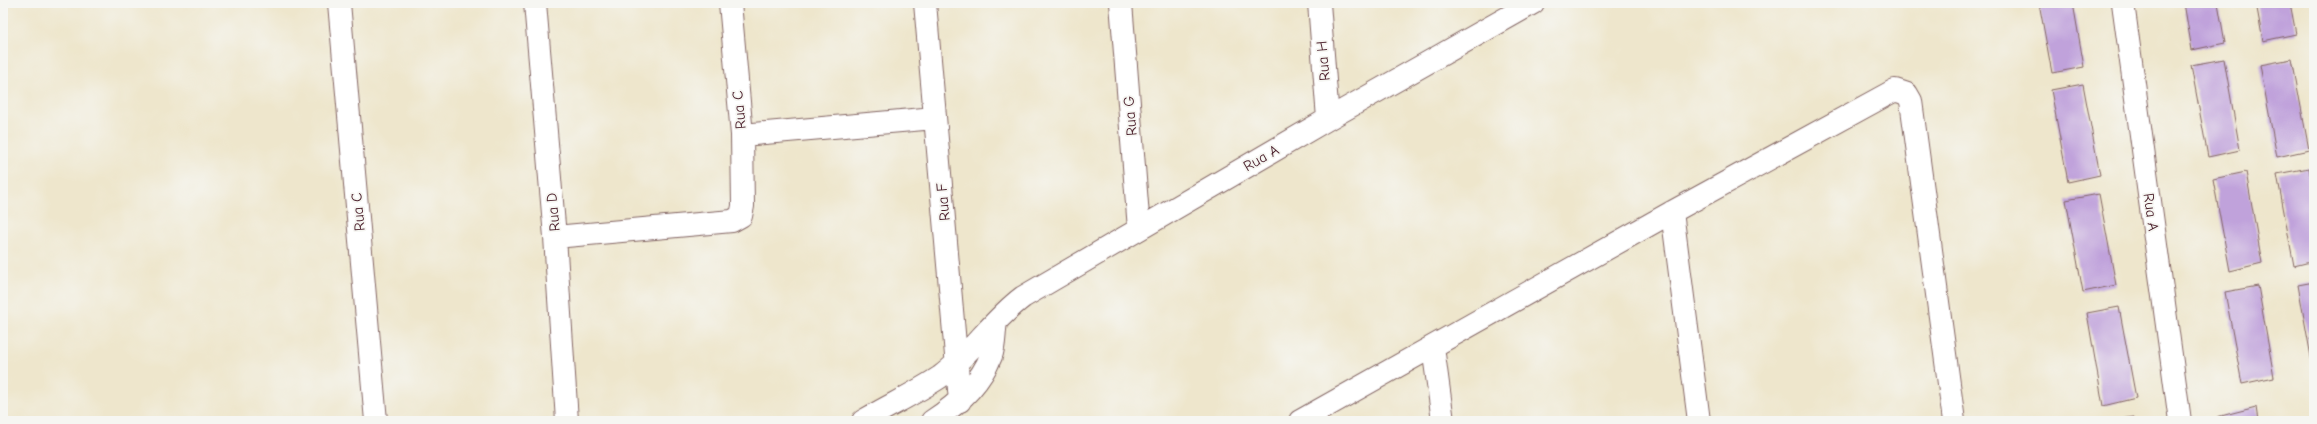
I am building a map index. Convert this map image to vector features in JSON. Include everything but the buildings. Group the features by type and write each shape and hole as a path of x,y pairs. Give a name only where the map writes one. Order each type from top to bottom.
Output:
{"street":[{"name":"Rua C","path":"340,3 376,421"},
{"name":"Rua D","path":"535,3 555,237 568,421"},
{"name":"Rua C","path":"555,237 732,221 741,216 743,206 742,135 730,3"},
{"name":"Rua F","path":"925,3 960,401"},
{"name":"Rua G","path":"1121,3 1140,229"},
{"name":"Rua H","path":"1319,3 1328,119"},
{"name":"Rua A","path":"2123,3 2180,421"},
{"name":"Rua A","path":"863,421 940,377 957,362 1006,310 1023,297 1525,5"},
{"path":"1300,421 1672,212 1895,90 1907,94 1911,101 1954,421"},
{"path":"742,135 935,118"},
{"path":"1672,212 1699,421"},
{"path":"932,421 960,401 974,385 992,355 996,322"},
{"path":"1433,347 1442,421"}]}
